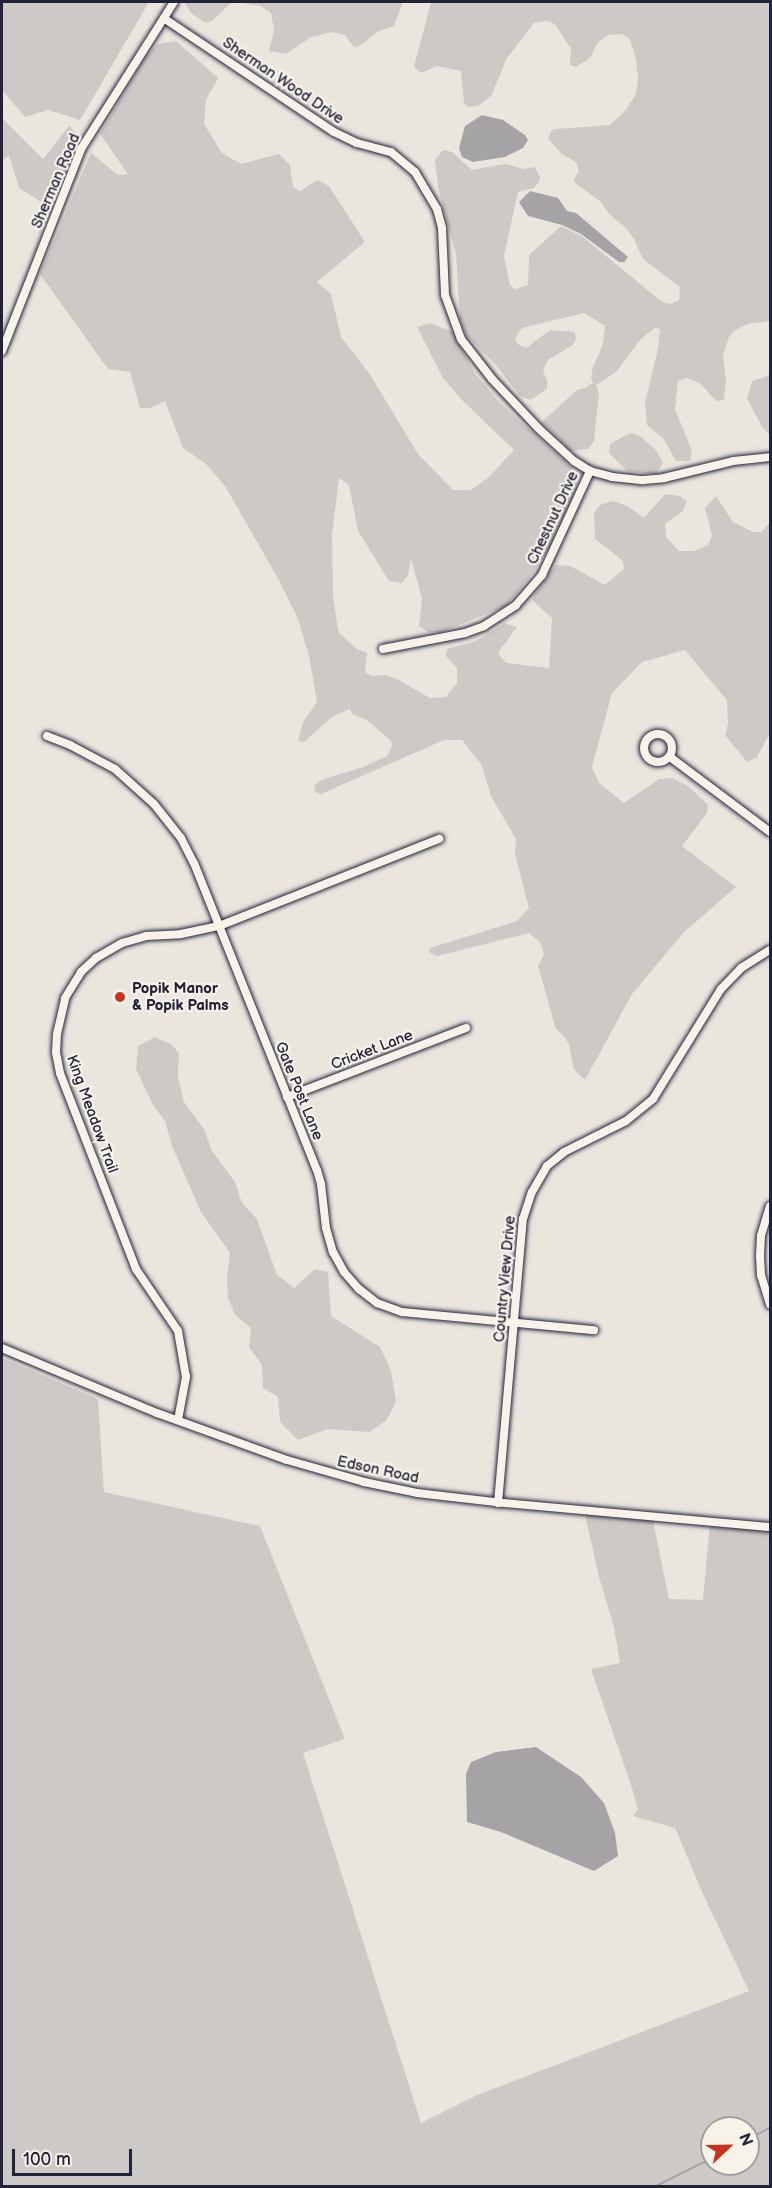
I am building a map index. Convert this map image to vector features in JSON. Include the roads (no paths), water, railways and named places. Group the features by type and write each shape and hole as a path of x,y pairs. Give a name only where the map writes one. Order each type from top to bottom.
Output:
{"street":[{"name":"Sherman Road","path":"2,351 81,149 174,2"},
{"name":"Sherman Wood Drive","path":"165,19 334,132 357,143 391,152 415,172 437,209 442,228 445,295 450,316 461,339 492,379 538,429 574,461 590,471 612,477 644,480 664,478 734,461 771,457"},
{"name":"Chestnut Drive","path":"383,649 465,633 484,626 516,605 542,575 590,471"},
{"name":"Gate Post Lane","path":"47,736 70,744 115,769 166,818 194,863 321,1184 326,1228 333,1252 344,1272 377,1303 402,1312 594,1330"},
{"path":"670,757 771,832"},
{"name":"King Meadow Trail","path":"178,1420 186,1377 182,1344 170,1316 136,1269 60,1073 56,1052 57,1034 65,998 81,972 109,950 136,938 181,934 219,926 439,839"},
{"name":"Country View Drive","path":"498,1503 526,1205 547,1166 564,1152 626,1121 653,1099 721,989 741,968 771,950"},
{"name":"Cricket Lane","path":"287,1097 466,1028"},
{"path":"771,1206 761,1236 760,1256 761,1275 771,1305"},
{"name":"Edson Road","path":"2,1348 178,1420 287,1460 338,1475 417,1492 498,1503 771,1527"}],"waterway":[{"path":"760,2133 770,2128"},
{"path":"656,2186 700,2164"}],"place":[{"name":"Popik Manor & Popik Palms","path":"120,997"}]}
